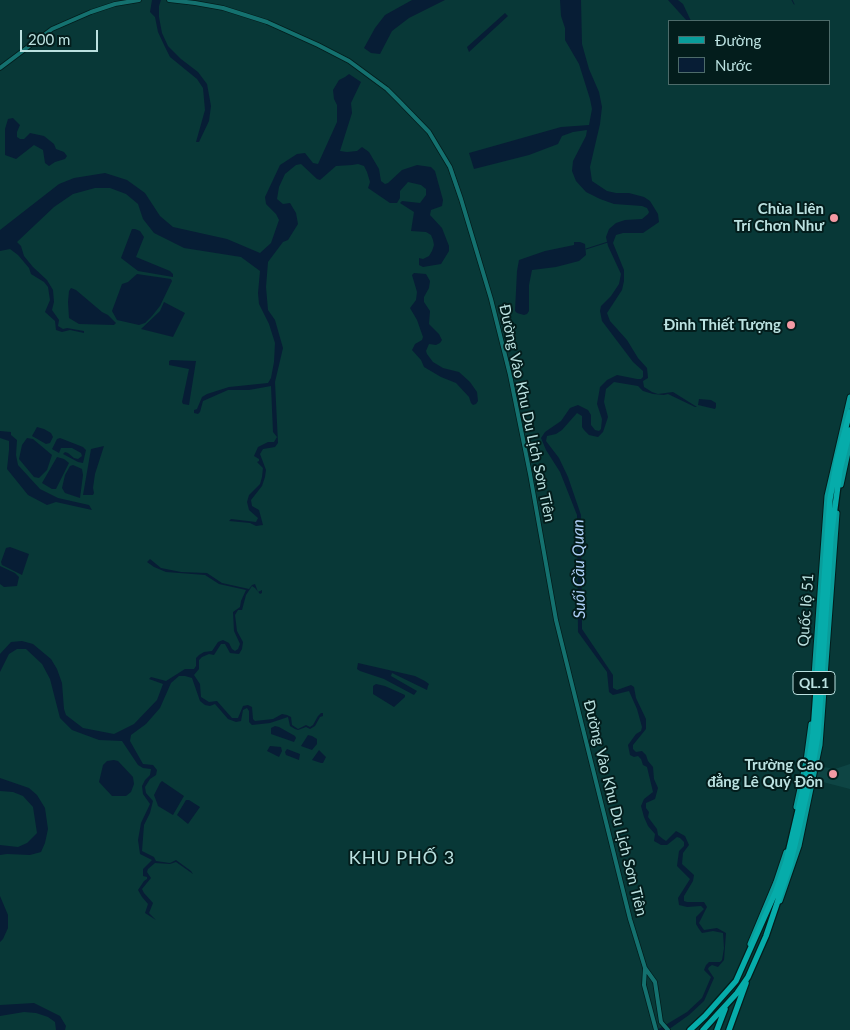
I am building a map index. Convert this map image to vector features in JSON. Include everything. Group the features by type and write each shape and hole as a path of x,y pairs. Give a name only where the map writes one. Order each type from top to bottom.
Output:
{"highway":[{"name":"Quốc lộ 51","path":"734,994 736,978 779,883 808,779 813,734 818,631 830,496 838,451 850,412"},
{"name":"Quốc lộ 51","path":"734,994 748,977 766,936 790,865 808,779 818,729 827,638 832,535 836,500 840,470 850,430"},
{"name":"QL.1","path":"717,1030 734,994"},
{"name":"QL.1","path":"729,1030 734,994"},
{"path":"690,1030 734,994"},
{"path":"703,1030 728,1004"}],"main road":[{"name":"Quốc lộ 51","path":"838,451 850,397"},
{"name":"Quốc lộ 51","path":"827,638 838,498 850,443"}],"street":[{"path":"0,68 52,29 114,4 139,0"},
{"name":"Đường Vào Khu Du Lịch Sơn Tiên","path":"169,0 223,8 267,22 318,44 349,61 387,89 429,132 450,168 461,199 500,334 524,439 556,620 630,920 645,968 655,982 661,1022 668,1030"},
{"name":"Đường Vào Khu Du Lịch Sơn Tiên","path":"645,968 644,986 656,1030"}],"shaded area":[{"name":"Trường Cao đẳng Lê Quý Đôn","path":"850,764 850,789 815,780 818,766 835,769"}],"water":[{"path":"152,0 161,0 159,17 162,33 168,46 198,72 207,84 211,106 209,121 199,142 196,142 205,110 203,88 197,79 170,57 158,32 155,17 150,12"},
{"path":"412,0 445,0 409,18 392,31 380,54 371,53 364,48 385,15"},
{"name":"Suối Cầu Quan","path":"560,0 581,0 582,44 589,69 599,92 602,107 590,167 592,181 607,191 629,193 644,197 650,201 658,214 659,222 643,233 616,235 613,243 624,270 624,281 622,290 607,313 610,321 627,340 638,358 647,368 648,378 643,381 644,387 658,394 673,392 697,407 668,394 664,395 653,394 643,391 638,386 614,382 606,389 604,402 608,417 603,432 598,437 589,435 584,430 582,427 582,416 577,413 562,430 547,436 546,441 559,458 568,477 581,515 582,629 613,675 613,688 617,690 631,685 634,687 636,698 646,719 646,729 633,745 633,749 636,752 642,751 646,755 653,767 654,779 658,788 655,799 646,803 646,808 649,812 648,817 657,829 658,835 666,841 676,831 685,836 689,845 683,853 682,864 694,875 693,881 684,896 684,901 704,902 707,907 699,923 704,930 717,928 726,933 724,960 718,967 712,965 708,969 714,978 704,1001 668,1030 657,1030 687,1012 702,998 711,977 704,970 706,965 709,962 720,962 722,960 724,948 723,933 713,931 702,933 696,924 696,917 704,909 701,906 687,907 679,905 678,898 690,879 677,866 679,851 684,846 684,842 677,837 667,845 661,845 654,841 655,834 648,826 644,817 641,806 644,799 653,792 647,767 643,765 638,756 630,755 628,745 636,734 641,731 642,727 629,691 613,695 609,692 607,672 578,632 577,515 560,472 541,438 545,432 561,421 570,408 578,405 588,410 591,415 591,425 595,430 599,431 602,419 597,404 600,387 607,380 617,375 637,379 643,377 643,371 633,362 602,321 600,311 601,306 619,284 621,274 608,246 606,237 609,229 616,223 625,220 642,219 649,212 647,208 642,206 614,204 600,199 586,192 576,181 572,171 573,161 586,136 587,130 562,136 558,144 529,155 474,169 469,153 561,127 589,125 592,109 590,99 579,64 565,40"},
{"path":"668,0 678,0 683,4 691,20 686,20"},
{"path":"505,13 508,16 469,52 467,47"},
{"path":"349,74 361,82 351,103 352,113 340,151 357,151 362,147 369,152 379,169 381,181 385,184 402,170 417,165 431,167 435,171 443,200 442,206 431,210 430,215 442,228 449,251 441,264 423,267 419,265 419,258 423,259 429,256 432,251 433,240 431,235 426,232 411,231 414,212 400,203 402,201 420,203 426,195 426,189 421,185 408,182 400,191 400,198 397,203 390,203 368,188 370,182 367,172 364,166 358,164 336,166 320,180 301,164 296,165 285,174 279,187 277,199 283,204 290,203 296,213 298,224 288,240 283,242 268,262 266,287 268,310 275,320 283,348 275,382 278,443 275,447 263,449 260,454 266,470 265,477 262,486 251,500 252,506 259,510 263,525 256,526 250,523 229,521 231,519 256,522 258,518 249,510 247,502 249,495 260,484 262,477 263,468 257,462 259,459 254,456 258,447 268,442 274,442 277,437 273,432 271,386 249,390 228,390 203,401 198,414 194,413 194,410 197,409 202,397 207,394 229,387 268,383 271,378 275,343 269,324 259,304 260,271 241,257 184,248 154,233 143,219 138,204 126,194 110,188 95,188 73,194 54,207 17,242 21,246 24,256 47,280 53,290 54,302 52,310 59,320 58,326 63,329 84,331 84,333 70,330 62,332 56,330 55,321 45,312 50,300 48,287 44,282 31,274 29,268 10,249 0,251 0,230 59,184 74,178 105,173 127,180 145,193 160,216 173,227 227,239 260,253 271,243 279,220 266,204 265,197 280,165 297,154 305,153 313,163 318,164 337,122 337,105 333,90 339,80"},
{"path":"13,118 20,125 17,137 24,139 30,133 44,136 54,144 56,149 64,152 67,156 65,159 49,166 45,163 43,150 34,145 16,159 5,155 5,129 8,119"},
{"path":"132,229 140,231 144,237 136,257 170,271 173,277 138,271 121,258"},
{"path":"574,242 585,244 586,255 579,261 556,267 532,270 529,285 529,311 524,315 517,313 515,311 519,260 545,251 574,245"},
{"path":"414,273 426,274 430,281 424,302 430,311 429,324 442,340 436,345 429,344 426,351 427,354 433,362 443,368 459,372 470,382 477,392 478,401 476,404 473,405 471,403 469,397 456,383 424,367 421,360 412,350 415,344 422,340 423,337 410,308 416,300 417,292 412,275"},
{"path":"137,274 171,279 172,281 160,306 145,323 139,325 117,320 112,311 122,284 128,282"},
{"path":"71,288 116,323 114,325 79,324 69,318 68,302"},
{"path":"164,302 185,313 173,337 141,329 160,311"},
{"path":"171,360 196,361 189,405 182,402 189,369 169,365"},
{"path":"699,399 711,400 716,403 715,409 698,405"},
{"path":"37,427 51,433 53,437 50,443 46,444 32,436"},
{"path":"0,431 11,432 11,435 17,440 16,455 18,465 40,489 58,498 89,505 92,510 56,502 47,505 28,495 7,469 9,441 0,438"},
{"path":"27,438 33,439 52,455 47,470 39,478 34,477 19,459 22,445"},
{"path":"60,438 86,450 83,463 63,454 65,452 68,453 78,459 82,456 81,453 72,448 61,448 59,453 52,449 57,439"},
{"path":"104,446 95,474 94,493 93,495 83,495 91,449"},
{"path":"57,457 69,463 56,489 52,489 42,483"},
{"path":"73,465 82,469 80,498 65,493 62,488 65,475 70,466"},
{"path":"10,547 29,554 22,575 2,565 1,562 6,548"},
{"path":"150,559 161,568 181,572 207,573 222,583 249,589 252,585 255,584 258,591 252,586 246,595 242,610 238,610 235,615 237,631 243,642 239,654 230,653 225,644 221,644 214,655 209,654 199,660 199,669 194,675 200,684 201,697 209,702 217,701 232,718 238,718 243,706 248,705 252,707 253,719 255,721 273,719 282,714 291,717 292,725 298,729 306,725 310,727 318,716 323,713 323,716 320,717 315,726 310,729 306,727 298,730 295,729 290,726 288,717 270,723 252,725 249,722 249,711 247,708 243,710 241,721 236,722 228,719 215,704 205,705 200,701 192,678 179,676 171,683 160,708 146,724 131,735 130,741 143,764 153,765 157,770 156,775 150,779 145,787 146,793 153,801 144,825 142,851 154,857 156,861 170,863 176,860 193,874 176,862 170,864 155,863 148,869 147,872 151,878 142,889 153,903 149,913 156,920 145,913 148,904 138,890 147,879 147,877 143,876 143,869 152,860 140,854 138,840 141,823 150,804 143,794 142,786 150,775 151,769 138,765 122,741 99,740 72,730 60,718 50,679 42,664 26,649 17,649 9,654 0,672 0,654 11,642 22,641 33,644 51,659 57,669 62,683 66,715 83,728 114,734 134,724 157,700 163,684 149,679 151,677 166,681 185,669 194,669 196,658 199,655 212,651 218,642 223,640 229,643 235,651 238,649 240,644 234,631 233,612 240,607 246,590 219,584 205,575 166,572 147,562"},
{"path":"0,566 19,577 17,586 4,587 0,584"},
{"path":"358,663 415,676 429,684 427,690 392,673 391,676 417,691 414,695 384,679 360,671 357,669"},
{"path":"376,684 385,686 405,695 405,697 394,707 373,694 373,686"},
{"path":"275,726 295,736 294,742 271,734 271,728"},
{"path":"308,735 317,739 317,744 312,750 301,746"},
{"path":"270,746 281,747 282,751 279,757 267,751"},
{"path":"287,749 300,754 299,760 286,755"},
{"path":"319,750 326,757 323,763 312,760"},
{"path":"107,761 118,761 133,777 134,784 131,792 126,796 112,796 99,782 103,765"},
{"path":"0,778 29,788 37,795 45,808 48,829 41,852 30,855 0,855 0,845 18,847 27,843 37,833 33,807 23,796 13,792 0,791"},
{"path":"162,781 184,796 173,815 158,806 154,795"},
{"path":"186,800 200,807 188,824 177,815"},
{"path":"0,896 8,915 8,928 0,942"},
{"path":"34,1003 60,1016 66,1026 65,1030 56,1030 55,1022 48,1017 36,1013 24,1012 0,1016 0,1005"}],"waterway":[{"path":"792,0 794,4"},
{"path":"586,249 608,242"}],"place":[{"name":"Chùa Liên Trí Chơn Như","path":"834,218"},
{"name":"Đình Thiết Tượng","path":"791,325"},
{"name":"Trường Cao đẳng Lê Quý Đôn","path":"833,774"}],"district":[{"name":"KHU PHỐ 3","path":"402,858"}]}
